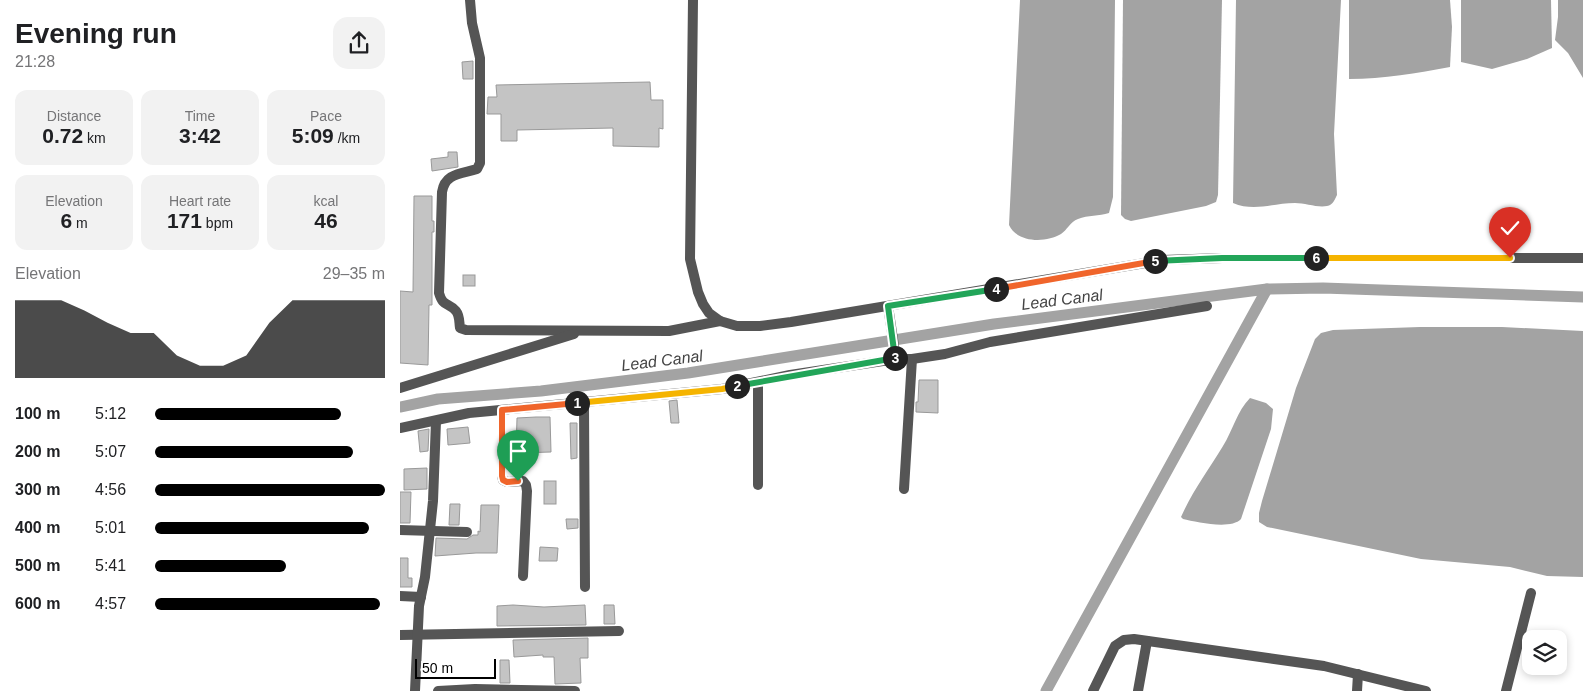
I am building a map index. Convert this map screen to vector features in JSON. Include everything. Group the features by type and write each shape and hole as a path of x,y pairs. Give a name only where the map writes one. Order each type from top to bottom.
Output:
{"street":[{"path":"470,0 472,23 480,58 480,164 477,169 453,176 443,185 439,292 444,304 457,312 460,328 466,330 668,331 720,321"},
{"path":"694,0 690,259 703,304 709,313 720,321 737,326 760,326 1163,260 1222,258 1583,258"},
{"path":"888,306 896,359"},
{"path":"400,428 469,413 722,389 896,359 912,359 945,354 990,342 1207,306"},
{"path":"400,388 585,331"},
{"path":"904,489 912,359"},
{"path":"758,382 758,485"},
{"path":"584,403 585,587"},
{"path":"502,410 503,480 507,482 523,481 527,491 523,576"},
{"path":"415,691 420,597 431,531 436,421"},
{"path":"400,530 467,532"},
{"path":"1506,691 1531,593"},
{"path":"400,596 420,597"},
{"path":"400,635 619,631"},
{"path":"1093,691 1115,646 1124,640 1147,641 1296,662 1358,674 1426,691"},
{"path":"1138,691 1147,641"},
{"path":"1357,691 1358,674"},
{"path":"438,691 574,691"}],"shaded area":[{"path":"1020,0 1115,0 1113,197 1109,213 1078,219 1061,234 1040,240 1032,240 1018,235 1009,225"},
{"path":"1123,0 1222,0 1218,195 1216,202 1206,206 1131,221 1121,215"},
{"path":"1236,0 1341,0 1334,134 1337,195 1334,202 1329,205 1287,203 1249,207 1233,203"},
{"path":"1349,0 1450,0 1452,27 1450,67 1388,77 1349,79"},
{"path":"1461,0 1551,0 1552,48 1527,59 1492,69 1461,62"},
{"path":"1558,0 1583,0 1583,78 1568,53 1555,40"},
{"path":"1502,327 1583,331 1583,577 1547,576 1510,567 1421,559 1267,527 1259,522 1262,501 1296,388 1315,339 1321,333 1333,330"},
{"path":"1250,398 1266,403 1273,409 1271,429 1241,519 1222,525 1183,519 1181,517 1191,498 1223,446 1238,415"}],"building":[{"path":"473,61 473,79 463,79 462,62"},
{"path":"650,82 651,100 663,100 663,129 659,128 659,147 613,146 613,128 517,130 517,141 501,141 501,114 487,114 488,97 497,97 496,85"},
{"path":"448,152 457,152 458,167 432,171 431,159 448,157"},
{"path":"414,196 432,196 434,232 432,232 432,305 429,305 428,365 400,363 400,291 413,292"},
{"path":"463,275 475,275 475,286 463,286"},
{"path":"919,380 938,380 938,413 916,412"},
{"path":"677,400 679,423 671,423 669,401"},
{"path":"550,417 551,452 516,453 517,418"},
{"path":"570,423 577,423 577,458 571,459"},
{"path":"468,427 470,443 448,445 447,429"},
{"path":"429,429 428,451 420,452 418,431"},
{"path":"427,468 427,489 404,490 404,469"},
{"path":"544,481 556,481 556,504 544,504"},
{"path":"400,492 411,492 410,523 400,523"},
{"path":"450,504 460,504 459,525 449,525"},
{"path":"481,505 499,505 497,553 435,556 436,538 467,539 473,535 478,535 478,531 480,532"},
{"path":"566,519 578,519 578,528 567,529"},
{"path":"540,547 558,548 557,561 539,561"},
{"path":"400,558 408,558 408,578 412,578 412,587 400,587"},
{"path":"585,605 586,625 497,626 497,606 544,607"},
{"path":"604,605 614,605 615,624 604,624"},
{"path":"588,638 588,658 580,658 581,683 555,684 554,657 543,657 543,655 514,657 513,640"},
{"path":"500,660 509,660 510,683 500,683"}],"waterway":[{"name":"Lead Canal","path":"400,407 438,399 541,391 688,373 994,324 1267,289 1323,288 1583,297"},
{"path":"1046,691 1267,289"}],"route":[{"path":"518,481 507,482 503,480 502,476 502,410 722,389 790,375 896,359 888,306 1163,260 1222,258 1510,258"}]}
